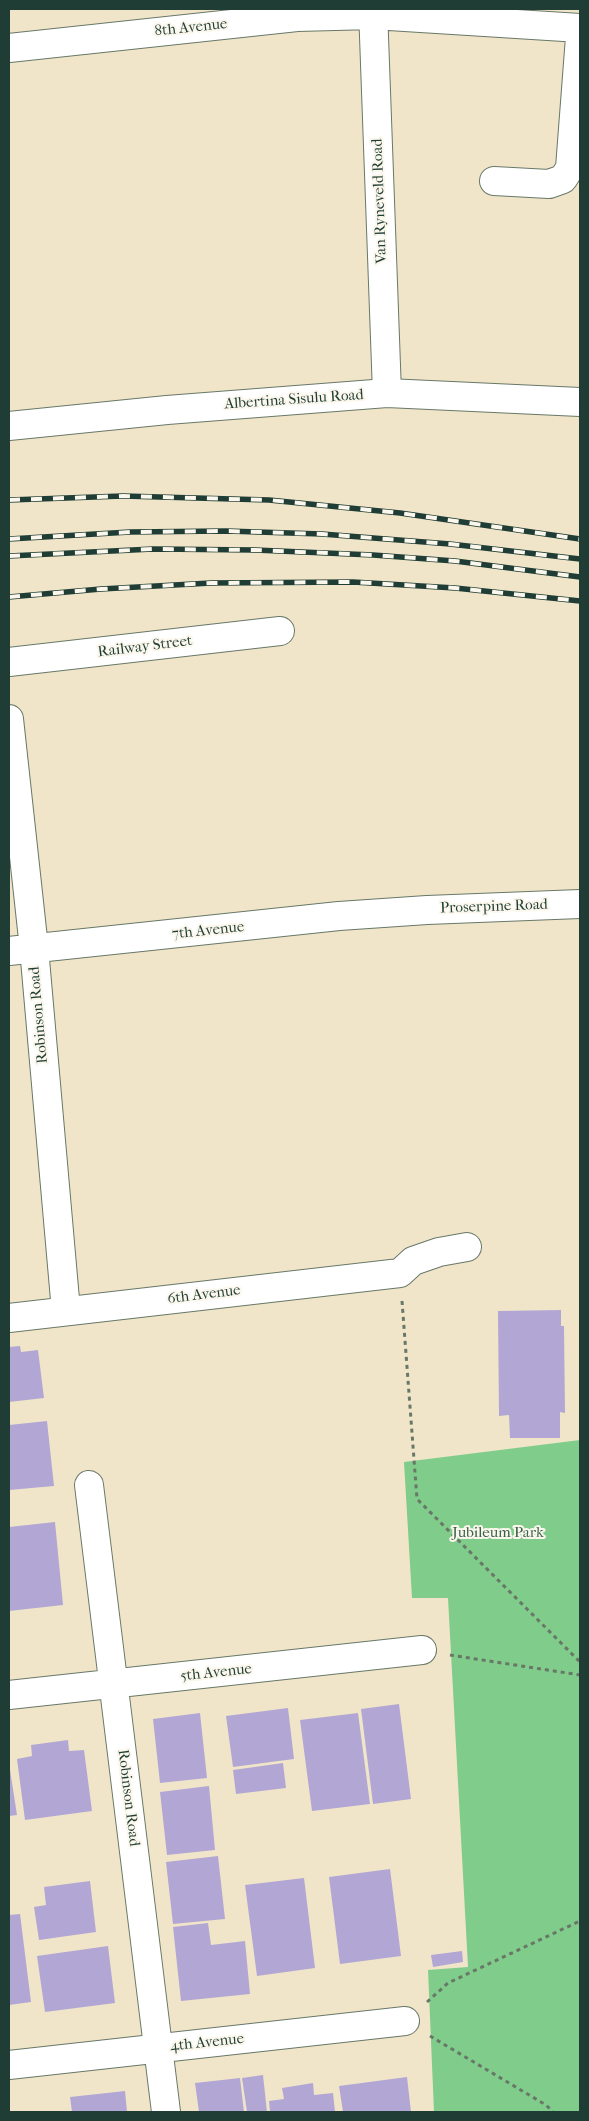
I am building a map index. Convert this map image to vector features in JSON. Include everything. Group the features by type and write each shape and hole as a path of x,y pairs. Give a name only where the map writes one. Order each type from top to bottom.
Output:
{"street":[{"name":"8th Avenue","path":"9,48 297,17 373,12 580,28"},
{"name":"Van Ryneveld Road","path":"373,12 387,393"},
{"path":"494,180 549,184 563,179 570,168 580,37"},
{"name":"Albertina Sisulu Road","path":"9,426 168,410 387,393 580,402"},
{"name":"Railway Street","path":"9,662 280,631"},
{"name":"Robinson Road","path":"9,719 21,950 66,1311"},
{"name":"Proserpine Road","path":"407,911 580,904"},
{"name":"7th Avenue","path":"21,950 215,931 339,916 407,911"},
{"path":"400,1272 414,1260 439,1252 467,1247"},
{"name":"6th Avenue","path":"9,1318 400,1272"},
{"name":"Robinson Road","path":"89,1485 166,2112"},
{"name":"5th Avenue","path":"9,1695 422,1650"},
{"name":"4th Avenue","path":"9,2065 405,2021"}],"path":[{"path":"400,1272 417,1500 580,1662"},
{"path":"422,1650 580,1675"},
{"path":"553,2112 405,2021 448,1983 580,1921"}],"green space":[{"name":"Jubileum Park","path":"580,1440 580,2112 434,2112 428,1970 468,1967 448,1598 412,1598 404,1462"}],"building":[{"path":"561,1310 561,1326 564,1326 565,1413 560,1412 560,1438 510,1438 509,1415 499,1416 498,1311"},
{"path":"20,1346 21,1352 38,1350 44,1398 9,1402 9,1347"},
{"path":"47,1421 54,1486 9,1490 9,1425"},
{"path":"55,1522 63,1605 9,1611 9,1527"},
{"path":"399,1704 411,1799 373,1804 361,1709"},
{"path":"288,1708 294,1759 233,1767 226,1716"},
{"path":"200,1713 207,1778 160,1783 153,1719"},
{"path":"358,1713 370,1804 312,1811 300,1720"},
{"path":"68,1740 69,1751 84,1750 92,1811 25,1820 17,1759 32,1756 31,1745"},
{"path":"9,1763 17,1815 9,1816"},
{"path":"283,1763 286,1788 236,1794 233,1770"},
{"path":"209,1786 215,1850 167,1855 160,1792"},
{"path":"218,1856 225,1919 173,1924 166,1862"},
{"path":"390,1869 401,1956 340,1964 329,1877"},
{"path":"304,1878 315,1968 257,1976 245,1885"},
{"path":"90,1881 96,1932 39,1940 34,1907 46,1905 44,1887"},
{"path":"20,1914 31,2002 9,2005 9,1915"},
{"path":"208,1923 211,1945 245,1941 250,1994 181,2001 173,1927"},
{"path":"108,1946 115,2003 45,2012 37,1956"},
{"path":"462,1951 463,1962 433,1967 431,1955"},
{"path":"263,2075 267,2112 247,2112 242,2078"},
{"path":"407,2077 411,2112 343,2112 339,2086"},
{"path":"240,2078 244,2112 199,2112 195,2083"},
{"path":"313,2083 314,2095 333,2093 335,2112 270,2112 269,2101 284,2099 282,2088"},
{"path":"125,2091 127,2112 72,2112 70,2097"}],"railway":[{"path":"9,500 123,496 269,500 400,513 580,539"},
{"path":"9,539 130,532 226,531 322,534 450,544 580,559"},
{"path":"9,556 153,549 255,550 455,561 580,577"},
{"path":"9,597 101,589 211,583 353,582 455,588 580,601"}]}
